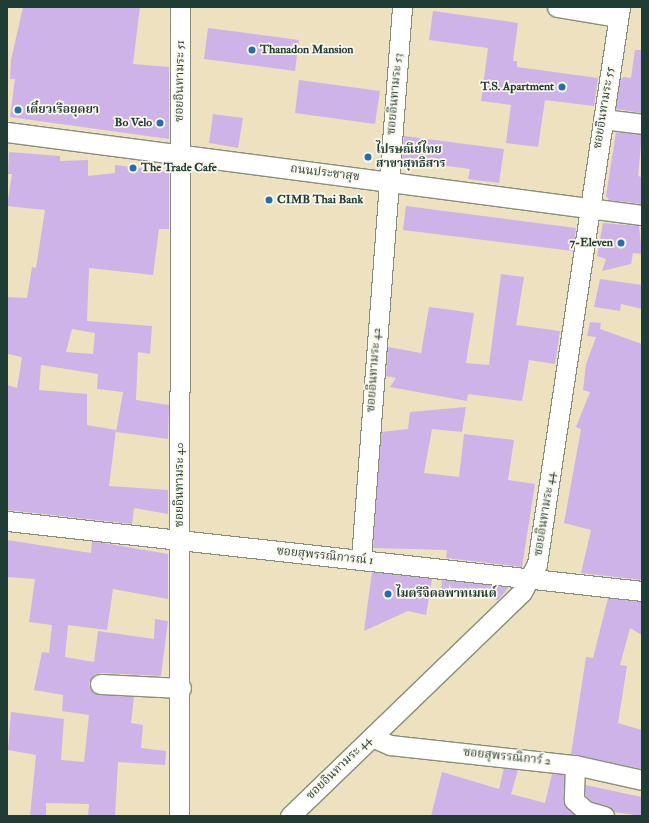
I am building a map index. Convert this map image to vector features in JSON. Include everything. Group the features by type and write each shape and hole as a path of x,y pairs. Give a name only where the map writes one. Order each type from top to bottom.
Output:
{"street":[{"name":"ซอยอินทามระ 51","path":"179,154 180,7"},
{"name":"ซอยอินทามระ 53","path":"388,181 402,7"},
{"path":"557,7 619,12"},
{"name":"ซอยอินทามระ 55","path":"588,208 619,12"},
{"path":"603,119 642,124"},
{"name":"ถนนประชาสุข","path":"7,132 642,215"},
{"name":"ซอยอินทามระ 40","path":"179,154 181,541 180,816"},
{"name":"ซอยอินทามระ 42","path":"361,559 388,181"},
{"name":"ซอยอินทามระ 44","path":"290,816 516,597 531,578 540,550 588,208"},
{"name":"ซอยสุพรรณิการณ์ 1","path":"7,522 361,559 642,591"},
{"path":"100,684 181,688"},
{"name":"ซอยสุพรรณิการ์ 2","path":"372,737 390,745 575,765 642,780"},
{"path":"575,765 574,800 586,811 604,816"}],"building":[{"path":"23,7 140,7 133,64 169,67 169,139 10,117 15,79 10,79 11,60"},
{"path":"433,11 518,23 513,61 517,61 517,67 598,78 594,106 545,100 538,147 506,143 511,105 481,101 488,48 429,40"},
{"name":"Thanadon Mansion","path":"208,28 299,40 295,71 204,59"},
{"path":"635,50 642,50 642,113 616,109 620,80 624,77 631,78"},
{"path":"299,80 380,91 375,124 295,113"},
{"path":"213,114 243,118 238,148 209,143"},
{"path":"616,132 642,135 638,176 642,177 642,204 609,200 606,196"},
{"path":"404,136 504,149 499,183 468,179 470,169 402,160"},
{"path":"9,152 60,156 60,161 88,160 88,176 115,173 115,165 169,172 169,229 159,229 153,275 89,268 87,321 152,326 150,354 138,352 136,400 169,405 168,439 116,432 123,392 97,389 98,374 41,365 39,390 87,394 87,425 116,430 109,486 168,490 168,514 134,508 132,524 7,510 7,385 17,388 22,357 8,354 7,297 27,298 32,267 36,268 45,210 7,206 12,174 8,174","holes":["72,329 95,333 93,354 66,352"]},
{"path":"406,206 576,228 573,251 403,230"},
{"path":"603,223 639,226 642,254 633,253 631,264 602,271 606,259 597,256"},
{"path":"501,274 524,277 516,325 560,331 555,364 529,360 522,401 468,394 467,401 390,387 396,378 386,376 388,347 421,353 429,307 474,313 466,363 489,365"},
{"path":"600,279 642,285 642,309 621,304 620,311 594,307"},
{"path":"590,322 601,323 600,329 642,344 642,580 581,573 591,530 564,523 581,429 576,427 590,392 583,390 586,364 596,337 587,336"},
{"path":"466,407 462,432 432,429 424,473 459,477 464,434 514,440 508,480 535,484 522,567 446,558 447,550 373,548 381,432 408,429 410,412"},
{"path":"7,540 91,553 92,541 168,554 168,599 113,589 107,630 68,625 65,657 94,662 98,631 154,639 155,619 168,621 161,676 101,673 95,674 89,683 90,689 99,695 134,697 131,723 143,725 141,748 166,751 165,765 118,762 115,816 88,816 89,804 46,803 46,816 30,816 36,755 8,750 11,712 64,719 61,760 84,762 89,715 62,711 63,695 34,690 42,652 49,653 52,625 29,622 35,579 7,577"},
{"name":"ไมตรีจิตอพาทเมนต์","path":"372,572 432,579 426,615 408,611 364,631"},
{"path":"442,580 509,587 498,600 441,589"},
{"path":"608,598 642,602 642,635 630,628 620,665 627,666 618,723 642,730 642,769 571,754 586,657 593,658"},
{"path":"504,768 518,770 511,794 545,803 552,774 564,775 564,804 575,816 431,816 442,772 499,789"},
{"path":"585,785 642,797 642,816 614,812 591,801 585,795"}],"place":[{"name":"Thanadon Mansion","path":"252,50"},
{"name":"T.S. Apartment","path":"562,87"},
{"name":"เตี๋ยวเรือยุดยา","path":"18,110"},
{"name":"Bo Velo","path":"160,123"},
{"name":"ไปรษณีย์ไทย สาขาสุทธิสาร","path":"368,157"},
{"name":"The Trade Cafe","path":"133,168"},
{"name":"CIMB Thai Bank","path":"269,200"},
{"name":"7-Eleven","path":"621,243"},
{"name":"ไมตรีจิตอพาทเมนต์","path":"388,594"}]}
